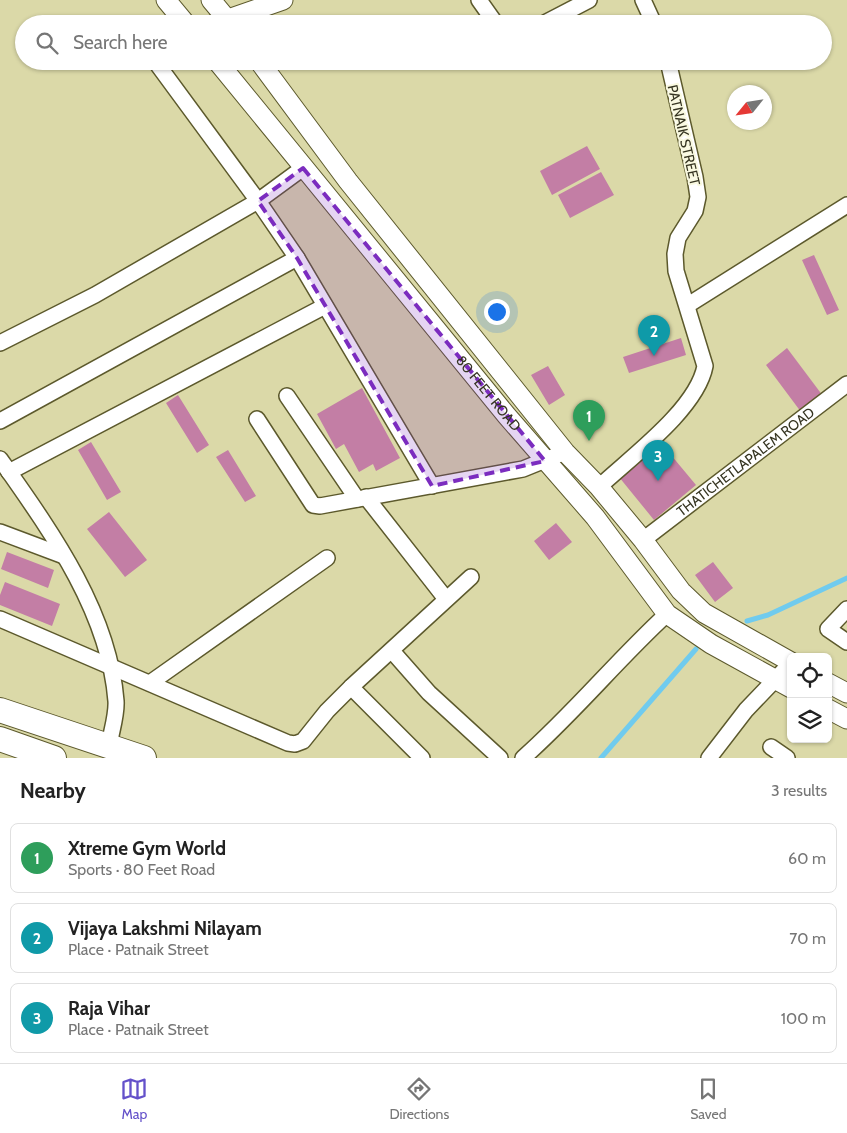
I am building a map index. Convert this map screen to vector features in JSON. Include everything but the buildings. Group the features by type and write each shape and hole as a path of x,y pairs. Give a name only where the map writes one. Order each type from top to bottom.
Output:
{"main road":[{"path":"0,710 144,758"},
{"path":"0,739 54,758"}],"street":[{"path":"166,0 178,15"},
{"path":"211,0 220,15"},
{"path":"243,15 283,0"},
{"path":"479,0 490,15"},
{"path":"560,15 589,0"},
{"path":"644,0 650,15"},
{"path":"162,70 258,201 297,258 432,486"},
{"name":"80 FEET ROAD","path":"224,70 545,462 595,517 667,614 711,644 784,684"},
{"name":"80 FEET ROAD","path":"266,70 348,181 565,452 599,487 643,540 681,591 704,613 787,661"},
{"name":"PATNAIK STREET","path":"599,487 685,407 702,377 704,366 688,305 676,271 675,254 678,238 695,212 698,198 695,177 670,70"},
{"path":"0,343 95,295 258,201 303,168"},
{"path":"688,305 847,205"},
{"path":"0,421 297,258"},
{"path":"109,746 116,702 107,652 83,589 48,528 4,465 325,306"},
{"name":"THATICHETLAPALEM ROAD","path":"643,540 847,384"},
{"path":"287,396 362,498 446,598"},
{"path":"258,419 313,505 523,469 545,462 565,452"},
{"path":"568,487 584,471"},
{"path":"595,517 612,502"},
{"path":"0,532 64,556"},
{"path":"150,683 327,558"},
{"path":"0,619 288,743 296,744 303,741 327,711 351,687 392,652 446,598 471,577"},
{"path":"847,609 828,629 847,642"},
{"path":"522,758 585,697 632,646 667,614"},
{"path":"392,652 428,693 500,758"},
{"path":"709,758 746,710 784,684"},
{"path":"832,685 847,693"},
{"path":"351,687 422,758"},
{"path":"832,711 847,719"},
{"path":"772,747 787,758"}],"highlighted area":[{"path":"303,168 545,461 432,486 297,258 258,201"}],"waterway":[{"path":"747,621 768,615 847,578"},
{"path":"601,758 696,649"}],"place":[{"name":"Vijaya Lakshmi Nilayam","path":"654,356"},
{"name":"Xtreme Gym World","path":"589,441"},
{"name":"Raja Vihar","path":"658,481"}]}
